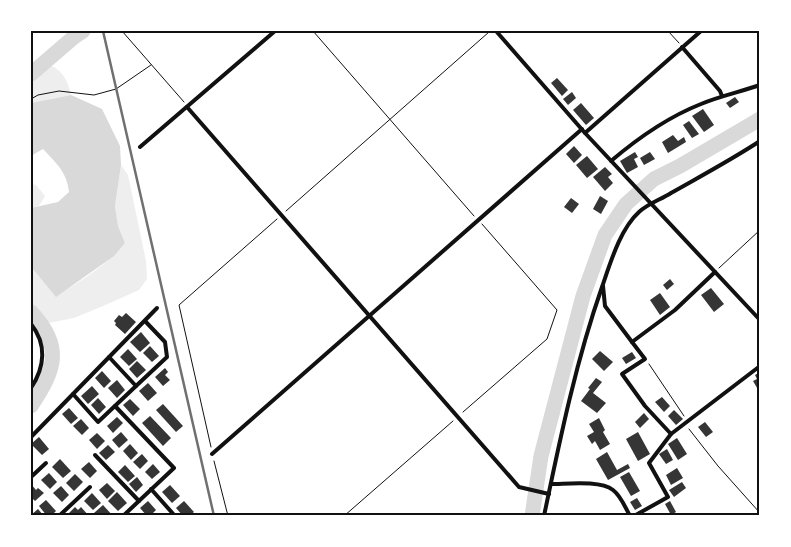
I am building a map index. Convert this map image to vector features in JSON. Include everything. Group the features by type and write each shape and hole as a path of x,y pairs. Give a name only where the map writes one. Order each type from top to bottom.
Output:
{"street":[{"path":"140,147 275,31"},
{"path":"496,31 583,131 760,320"},
{"path":"212,454 478,220 700,31"},
{"path":"682,47 720,91 722,96"},
{"path":"611,161 655,128 684,112 722,96 760,85"},
{"path":"187,107 519,487 547,494"},
{"path":"544,516 547,494 551,484 579,363 602,285 625,232 637,214 650,203 669,195 760,141"},
{"path":"632,342 675,310 715,272"},
{"path":"602,285 604,306 645,359 622,374 645,406 671,434"},
{"path":"31,437 157,308"},
{"path":"73,394 98,422 167,357 165,342 145,321"},
{"path":"31,324 42,341 44,352 42,364 31,388"},
{"path":"109,357 136,386"},
{"path":"634,516 668,497 649,463 671,434 760,366"},
{"path":"116,406 174,468 122,516"},
{"path":"95,455 139,501"},
{"path":"31,477 46,462"},
{"path":"551,484 581,483 602,485 612,489 630,516"},
{"path":"59,516 90,487"},
{"path":"151,490 176,516"}],"path":[{"path":"122,31 187,107"},
{"path":"313,31 557,310"},
{"path":"228,516 212,454 179,305 490,31"},
{"path":"668,31 682,47"},
{"path":"31,99 38,95 59,91 94,95 116,90 151,65"},
{"path":"715,272 760,230"},
{"path":"645,359 688,421 688,427 718,466 760,513 756,516"}],"shaded area":[{"path":"31,63 47,64 58,70 66,80 71,95 31,103"},
{"path":"71,95 102,109 120,146 121,165 115,206 118,226 125,243 114,256 56,297 31,264 31,208 58,202 69,192 63,173 43,149 31,156 31,103"},
{"path":"121,165 128,175 146,261 147,279 139,290 103,306 74,318 38,325 31,319 31,264 33,269 56,296 101,266 125,243 118,226 115,206"},
{"path":"31,184 36,185 45,196 39,206 31,208"}],"building":[{"path":"557,78 568,90 562,96 551,83"},
{"path":"572,92 576,98 568,105 563,99"},
{"path":"735,97 739,102 730,108 726,103"},
{"path":"581,103 594,118 586,125 573,110"},
{"path":"703,109 714,125 704,132 692,116"},
{"path":"689,121 699,134 692,138 683,125"},
{"path":"673,135 678,141 684,137 686,142 668,153 662,142"},
{"path":"574,146 582,155 574,163 566,154"},
{"path":"635,152 638,157 634,159 638,167 627,173 620,161"},
{"path":"650,152 655,159 644,165 640,158"},
{"path":"587,156 598,169 587,178 576,165"},
{"path":"605,167 612,174 608,177 613,183 605,191 593,177"},
{"path":"600,196 608,201 601,214 593,209"},
{"path":"571,198 579,204 572,213 564,207"},
{"path":"670,279 674,284 667,290 663,285"},
{"path":"711,288 724,304 714,312 701,295"},
{"path":"660,293 670,307 660,315 650,300"},
{"path":"126,313 136,322 125,334 115,325 114,321 119,315 122,317"},
{"path":"141,332 150,343 140,352 130,342"},
{"path":"150,346 159,356 152,362 143,353"},
{"path":"128,349 137,359 129,366 120,357"},
{"path":"600,351 613,362 604,371 592,359"},
{"path":"632,352 636,358 626,364 622,358"},
{"path":"137,361 146,370 137,378 129,369"},
{"path":"165,368 168,372 165,375 170,380 163,386 155,377"},
{"path":"102,371 111,381 104,388 95,378"},
{"path":"760,372 760,393 753,381 757,379 755,375"},
{"path":"596,378 602,382 593,393 606,403 597,413 581,401"},
{"path":"117,380 125,390 117,398 108,388"},
{"path":"148,383 157,393 148,401 139,391"},
{"path":"92,386 99,394 88,404 81,396"},
{"path":"662,397 670,406 664,412 655,402"},
{"path":"98,398 106,407 99,414 91,405"},
{"path":"130,399 140,409 133,416 123,405"},
{"path":"163,404 183,426 176,432 156,410"},
{"path":"69,408 78,418 71,424 62,414"},
{"path":"674,410 683,419 676,425 668,416"},
{"path":"644,413 649,419 640,428 635,422"},
{"path":"150,416 171,438 163,446 142,423"},
{"path":"117,417 123,423 113,433 107,426"},
{"path":"599,418 605,430 603,432 610,444 600,450 595,441 592,444 587,436 594,432 589,424"},
{"path":"81,419 89,428 82,435 73,426"},
{"path":"705,422 713,432 706,437 698,427"},
{"path":"121,432 128,440 119,448 112,440"},
{"path":"638,432 650,454 638,461 626,439"},
{"path":"97,433 105,441 97,449 89,440"},
{"path":"39,437 49,449 42,455 31,444"},
{"path":"677,438 687,454 678,460 668,444"},
{"path":"130,444 138,453 131,460 123,451"},
{"path":"108,445 115,452 106,460 99,453"},
{"path":"667,449 673,460 666,464 659,454"},
{"path":"607,452 617,470 628,464 630,468 608,480 596,459"},
{"path":"142,454 148,461 140,469 133,462"},
{"path":"60,459 71,471 63,478 52,467"},
{"path":"89,462 97,471 90,478 81,469"},
{"path":"153,464 160,472 152,479 145,472"},
{"path":"125,465 135,476 128,482 118,472"},
{"path":"677,468 683,478 671,485 666,475"},
{"path":"629,472 640,491 631,496 620,477"},
{"path":"49,473 57,482 50,489 41,480"},
{"path":"75,474 83,482 74,491 66,483"},
{"path":"137,477 143,485 136,492 129,484"},
{"path":"682,482 686,488 674,497 669,490"},
{"path":"107,483 115,491 107,499 99,490"},
{"path":"31,484 36,490 38,488 44,493 35,501 31,497"},
{"path":"170,485 180,496 172,503 162,492"},
{"path":"61,486 69,495 62,502 53,493"},
{"path":"117,492 127,503 118,511 108,501"},
{"path":"92,493 101,503 93,510 84,501"},
{"path":"637,498 642,506 635,510 630,502"},
{"path":"46,500 56,511 51,516 47,516 39,506"},
{"path":"148,501 156,510 150,516 147,516 140,508"},
{"path":"184,501 194,512 189,516 183,516 176,508"},
{"path":"670,501 676,512 671,515 665,504"},
{"path":"103,505 113,516 97,516 94,513"},
{"path":"75,507 78,510 81,507 89,516 72,516 69,513"},
{"path":"38,509 44,516 31,516 31,515"}],"waterway":[{"path":"31,74 83,31"},
{"path":"532,516 541,456 583,296 605,235 626,204 654,179 760,119"},
{"path":"31,312 48,336 52,348 50,370 46,381 31,406"}],"railway":[{"path":"103,31 214,516"}]}
